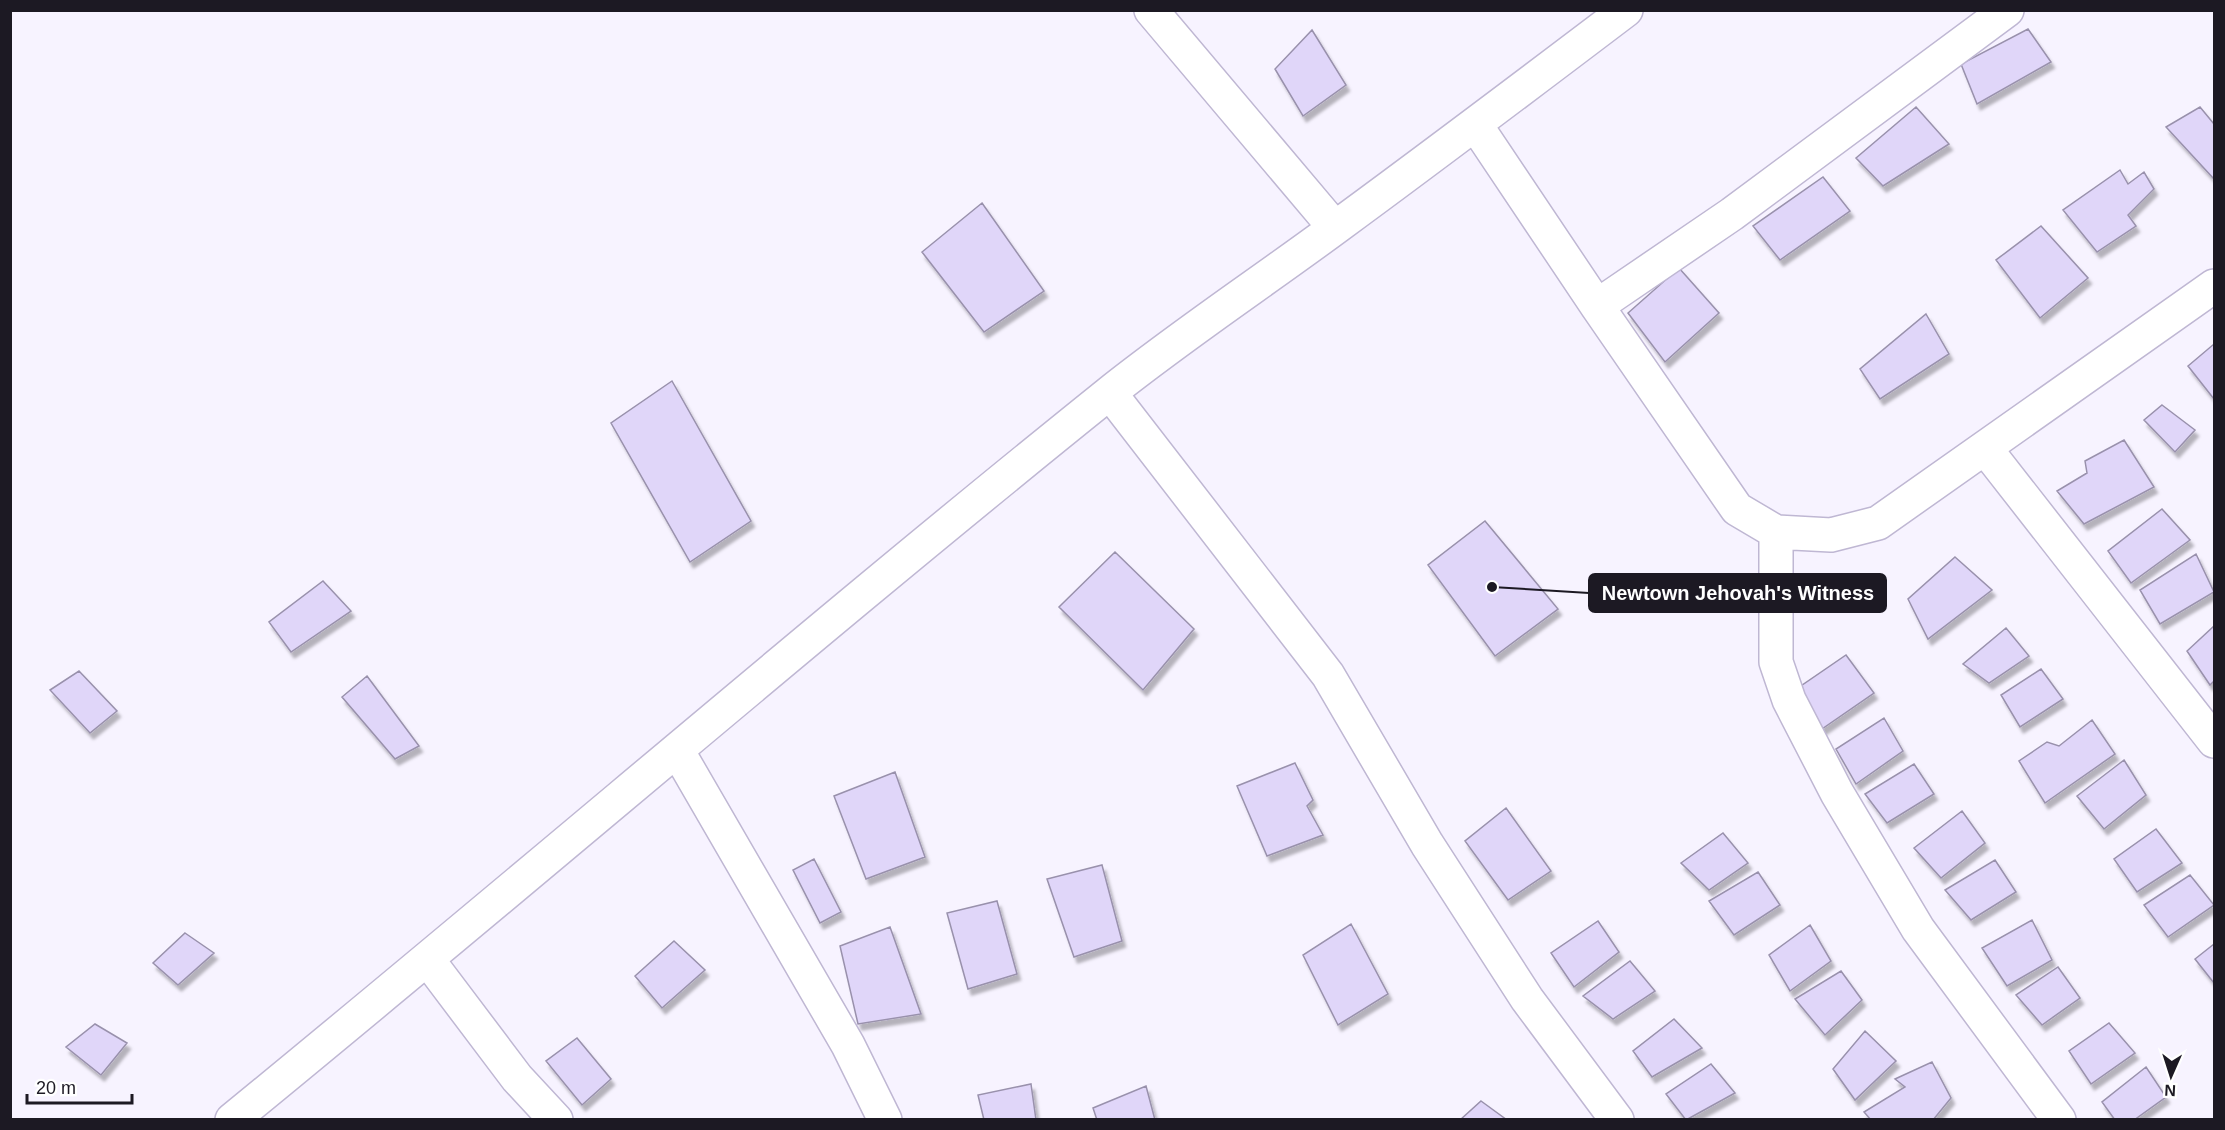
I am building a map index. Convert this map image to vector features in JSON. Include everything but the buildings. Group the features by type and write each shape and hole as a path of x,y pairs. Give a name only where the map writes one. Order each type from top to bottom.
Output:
{"street":[{"path":"1151,10 1335,228"},
{"path":"232,1119 428,960 677,750 1110,393 1208,318 1335,228 1626,10"},
{"path":"1597,306 1732,214 2007,10"},
{"path":"1475,124 1737,509 1776,532 1831,536 1878,523 2214,286"},
{"path":"1110,393 1328,675 1427,844 1527,999 1617,1119"},
{"path":"1985,448 2214,741"},
{"path":"1776,532 1776,662 1789,700 1837,793 1918,929 2059,1119"},
{"path":"677,750 848,1046 885,1119"},
{"path":"428,960 517,1078 556,1119"}],"place":[{"name":"Newtown Jehovah's Witness","path":"1492,587"}]}
